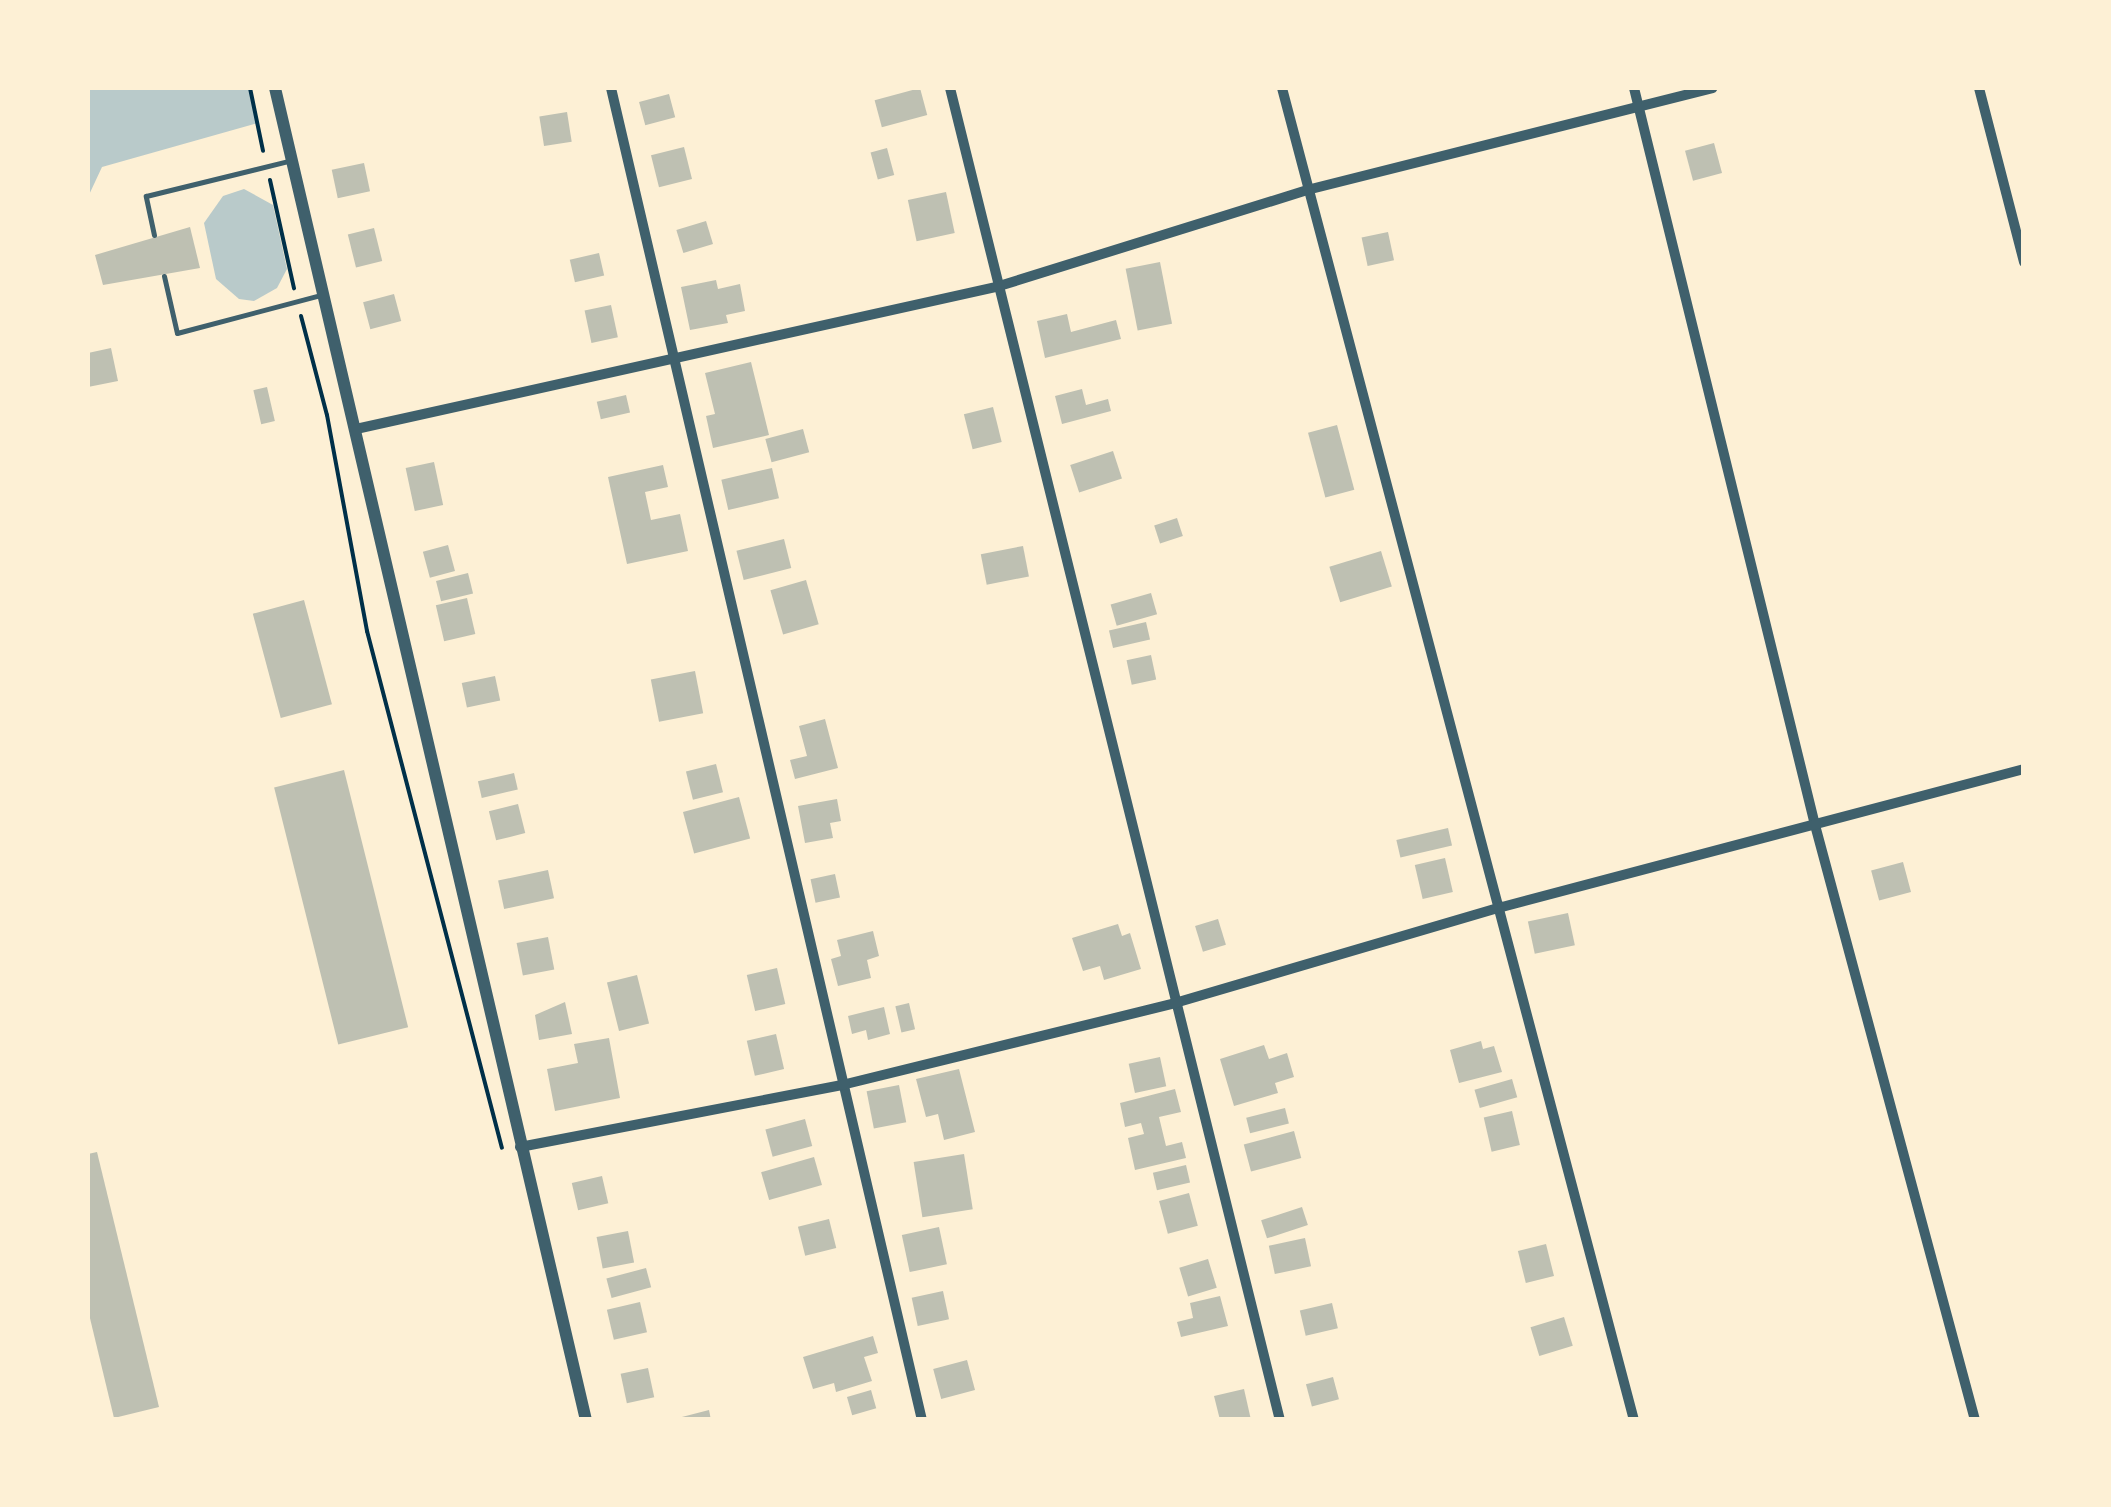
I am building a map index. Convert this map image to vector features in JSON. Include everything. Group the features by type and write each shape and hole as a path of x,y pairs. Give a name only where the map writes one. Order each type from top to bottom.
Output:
{"street":[{"path":"274,88 586,1420"},
{"path":"612,88 922,1420"},
{"path":"950,88 1280,1420"},
{"path":"1282,88 1502,907 1634,1420"},
{"path":"1634,88 1815,825 1975,1420"},
{"path":"356,428 996,286 1307,190 1712,88"},
{"path":"1979,88 2024,262"},
{"path":"520,1147 842,1085 1175,1002 1502,907 2024,769"}],"lane":[{"path":"154,235 146,196 290,160"},
{"path":"164,276 178,333 322,295"}],"path":[{"path":"250,88 327,415 367,631 502,1150"}],"shaded area":[{"path":"88,88 250,88 258,123 102,167 88,197"},
{"path":"244,189 273,205 287,269 277,288 254,301 239,299 216,279 204,223 223,196"}],"building":[{"path":"920,88 927,115 882,127 875,100"},
{"path":"669,94 675,117 645,125 639,102"},
{"path":"567,112 572,142 544,146 539,116"},
{"path":"1714,143 1722,173 1693,181 1685,151"},
{"path":"684,147 692,179 659,187 651,155"},
{"path":"887,148 894,175 878,179 871,152"},
{"path":"364,163 370,191 338,198 332,170"},
{"path":"946,192 955,233 917,241 908,200"},
{"path":"706,221 713,244 683,253 676,230"},
{"path":"190,227 200,268 103,285 95,255"},
{"path":"374,228 382,261 356,268 348,235"},
{"path":"1388,232 1394,260 1368,266 1362,238"},
{"path":"599,253 604,275 575,282 570,260"},
{"path":"1160,262 1172,324 1138,331 1126,269"},
{"path":"716,280 718,289 740,284 745,311 726,315 728,323 690,330 681,287"},
{"path":"394,294 401,321 370,329 363,302"},
{"path":"611,305 618,337 591,343 585,311"},
{"path":"1067,314 1071,332 1116,320 1121,339 1045,358 1037,321"},
{"path":"111,348 118,381 88,387 88,353"},
{"path":"751,362 769,435 713,448 706,416 715,414 705,373"},
{"path":"267,387 275,421 261,424 253,390"},
{"path":"1082,389 1086,405 1108,399 1111,411 1062,424 1055,396"},
{"path":"626,395 630,413 601,419 597,402"},
{"path":"993,407 1002,442 973,449 964,414"},
{"path":"1337,425 1354,490 1325,497 1308,433"},
{"path":"803,429 809,452 772,462 765,439"},
{"path":"1113,451 1122,479 1079,492 1070,465"},
{"path":"434,462 443,505 415,511 406,468"},
{"path":"663,465 668,487 645,492 651,520 680,514 688,551 627,564 608,477"},
{"path":"772,468 779,498 728,510 721,480"},
{"path":"1177,518 1183,536 1160,543 1154,525"},
{"path":"784,539 791,568 744,580 736,551"},
{"path":"448,545 455,571 430,578 423,552"},
{"path":"1023,546 1029,576 987,585 981,554"},
{"path":"1381,551 1392,586 1340,602 1329,567"},
{"path":"468,573 473,593 441,601 436,581"},
{"path":"806,580 819,624 783,634 770,590"},
{"path":"1151,593 1157,614 1117,626 1111,605"},
{"path":"467,598 475,634 444,641 436,605"},
{"path":"304,600 332,704 281,718 253,614"},
{"path":"1146,622 1150,640 1113,648 1109,631"},
{"path":"1151,655 1156,679 1132,685 1127,660"},
{"path":"695,671 703,713 659,722 651,680"},
{"path":"495,676 500,700 467,708 462,683"},
{"path":"825,719 838,768 795,779 790,760 807,756 799,726"},
{"path":"716,764 723,792 693,800 686,771"},
{"path":"344,770 408,1027 338,1045 274,787"},
{"path":"514,773 518,790 482,798 478,781"},
{"path":"739,797 750,839 694,854 683,812"},
{"path":"837,799 841,821 830,823 833,838 805,843 798,806"},
{"path":"518,804 525,833 496,840 489,811"},
{"path":"1448,828 1452,846 1400,857 1396,840"},
{"path":"1445,858 1453,892 1423,899 1415,865"},
{"path":"1903,862 1911,892 1879,900 1871,871"},
{"path":"548,870 554,898 504,909 498,881"},
{"path":"835,874 840,897 816,903 811,879"},
{"path":"1568,913 1575,945 1535,954 1528,922"},
{"path":"1218,919 1226,945 1203,952 1195,926"},
{"path":"1118,924 1122,936 1130,933 1141,969 1104,980 1100,966 1083,971 1072,938"},
{"path":"873,931 879,956 867,960 871,978 838,986 831,959 841,956 837,940"},
{"path":"548,937 554,969 523,975 517,943"},
{"path":"777,968 785,1004 755,1011 747,975"},
{"path":"637,975 649,1024 619,1031 607,982"},
{"path":"565,1002 572,1034 539,1040 535,1015"},
{"path":"909,1003 915,1029 901,1032 895,1006"},
{"path":"884,1007 890,1034 868,1040 866,1030 852,1034 848,1016"},
{"path":"776,1034 784,1069 755,1076 747,1041"},
{"path":"609,1038 620,1098 555,1111 547,1069 578,1063 574,1044"},
{"path":"1481,1041 1483,1049 1494,1046 1502,1072 1459,1083 1450,1050"},
{"path":"1264,1045 1269,1059 1287,1053 1294,1077 1275,1083 1278,1093 1234,1106 1220,1059"},
{"path":"1160,1057 1166,1086 1135,1093 1129,1064"},
{"path":"959,1069 975,1132 944,1140 938,1114 926,1117 916,1079"},
{"path":"1512,1079 1517,1097 1480,1108 1475,1090"},
{"path":"899,1085 906,1122 874,1129 867,1091"},
{"path":"1175,1089 1181,1112 1159,1117 1166,1146 1182,1142 1186,1158 1135,1170 1128,1138 1144,1134 1141,1123 1125,1127 1120,1103"},
{"path":"1285,1108 1289,1124 1250,1133 1246,1118"},
{"path":"1512,1111 1520,1145 1492,1152 1484,1118"},
{"path":"805,1119 812,1146 773,1157 765,1130"},
{"path":"1294,1131 1301,1158 1251,1172 1244,1144"},
{"path":"97,1152 159,1407 114,1418 88,1310 88,1154"},
{"path":"964,1154 973,1209 922,1217 914,1162"},
{"path":"814,1157 822,1185 769,1200 761,1172"},
{"path":"1186,1165 1190,1183 1157,1190 1153,1173"},
{"path":"602,1176 608,1203 578,1210 572,1183"},
{"path":"1189,1193 1198,1226 1168,1234 1159,1201"},
{"path":"1302,1207 1308,1225 1267,1238 1261,1220"},
{"path":"829,1219 836,1248 805,1256 798,1227"},
{"path":"939,1227 947,1264 910,1272 902,1235"},
{"path":"628,1231 634,1262 603,1269 597,1237"},
{"path":"1305,1238 1311,1266 1275,1274 1269,1246"},
{"path":"1546,1244 1554,1276 1526,1283 1518,1251"},
{"path":"1208,1259 1217,1288 1188,1296 1179,1268"},
{"path":"646,1268 651,1287 612,1298 606,1279"},
{"path":"943,1291 949,1319 918,1326 912,1298"},
{"path":"1220,1296 1228,1326 1181,1337 1177,1322 1193,1318 1190,1303"},
{"path":"640,1302 647,1332 614,1340 607,1310"},
{"path":"1332,1303 1338,1328 1306,1336 1300,1310"},
{"path":"1564,1317 1573,1346 1539,1356 1531,1327"},
{"path":"873,1336 878,1353 864,1357 872,1381 836,1392 834,1383 813,1389 803,1357"},
{"path":"967,1360 975,1390 941,1399 933,1369"},
{"path":"648,1368 654,1397 627,1403 621,1374"},
{"path":"1333,1377 1339,1399 1312,1406 1306,1384"},
{"path":"1244,1389 1251,1420 1220,1420 1214,1396"},
{"path":"871,1390 876,1408 852,1415 847,1397"},
{"path":"709,1410 711,1420 678,1420 678,1418"}]}
